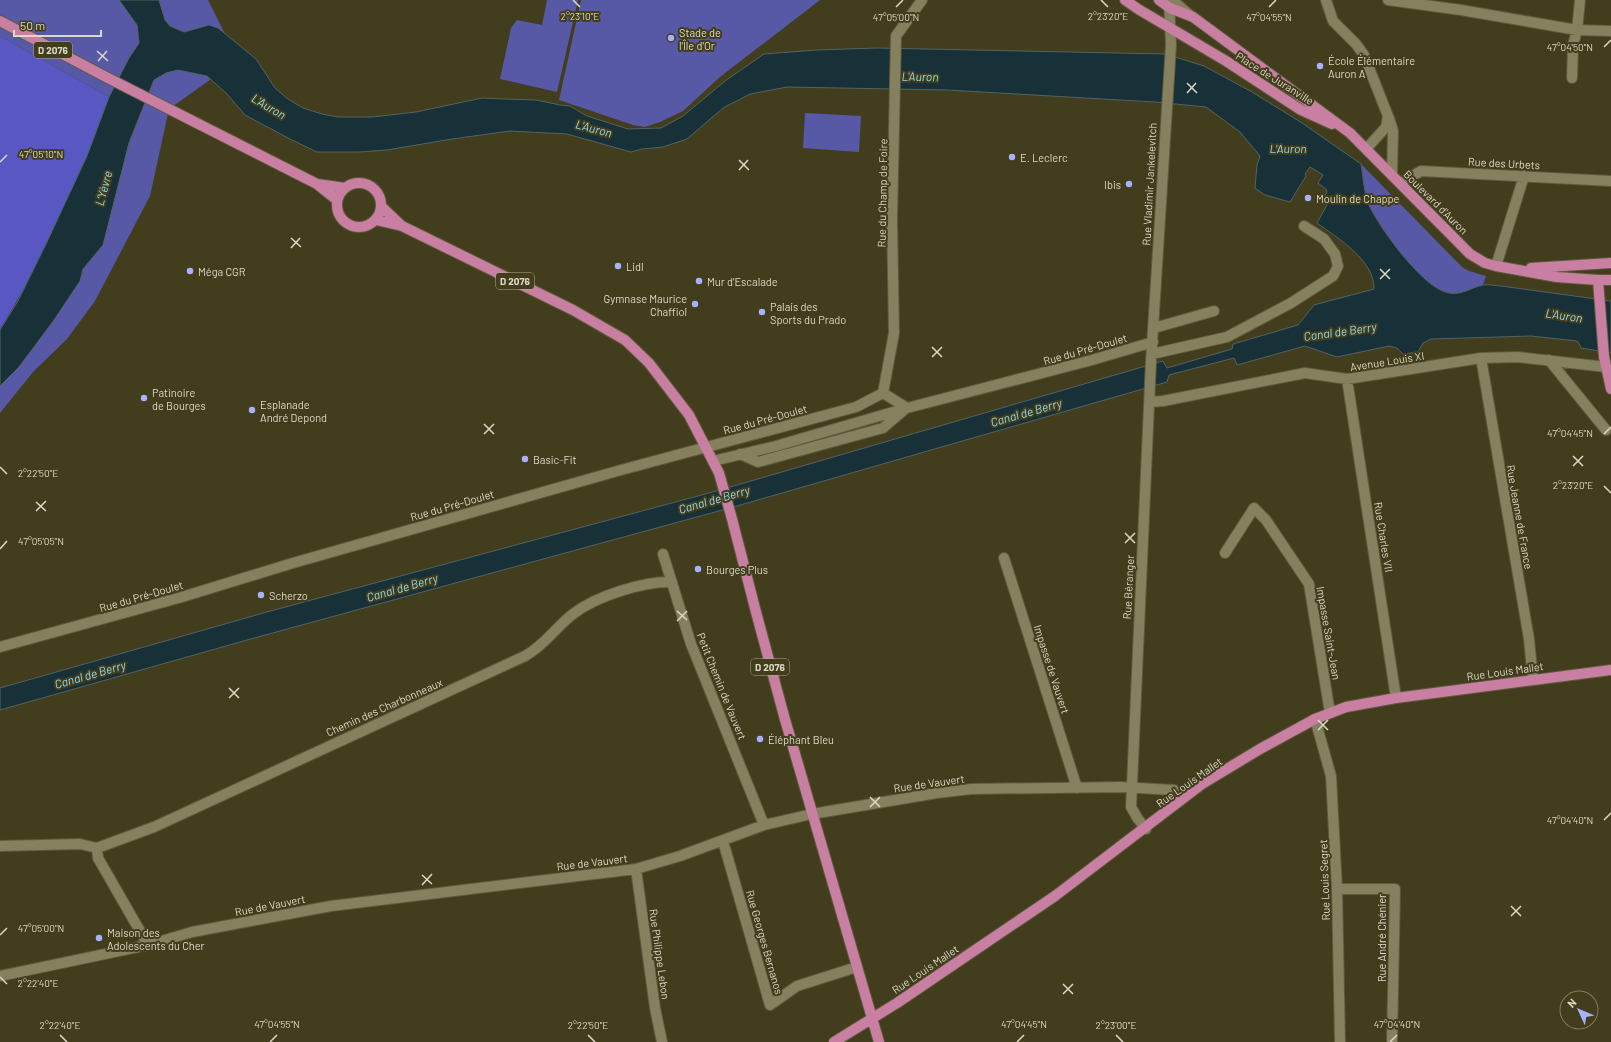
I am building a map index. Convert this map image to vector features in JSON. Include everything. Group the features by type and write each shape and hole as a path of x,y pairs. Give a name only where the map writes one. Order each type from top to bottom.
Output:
{"main road":[{"name":"Place de Juranville","path":"1125,0 1226,61 1301,110 1350,133"},
{"name":"Place de Juranville","path":"1159,0 1170,3 1193,17 1350,133"},
{"name":"D 2076","path":"0,22 106,78 317,184 337,200"},
{"name":"Boulevard d'Auron","path":"1350,133 1470,254 1485,263 1557,277 1611,280"},
{"path":"358,182 371,186 379,194 382,208 376,220 368,226 363,227 353,227 347,224 338,214 337,200 340,193 345,188 358,182"},
{"name":"D 2076","path":"317,184 345,188"},
{"name":"D 2076","path":"382,208 402,226"},
{"name":"D 2076","path":"376,220 402,226 573,310 625,340 649,363 689,415 719,473 772,672 879,1042"},
{"name":"Boulevard d'Auron","path":"1517,269 1591,263 1611,263"},
{"path":"1611,274 1598,280 1605,362 1611,389"},
{"name":"Rue Louis Mallet","path":"834,1042 1055,896 1146,829 1180,799 1202,784 1260,748 1315,719 1346,707 1396,698 1611,670"}],"street":[{"path":"898,37 922,0"},
{"path":"898,37 927,0"},
{"path":"1326,0 1333,21 1356,44 1364,56 1388,116 1392,132 1396,179"},
{"path":"1388,0 1454,9 1577,30 1611,31"},
{"path":"1572,78 1573,45 1577,30 1580,0"},
{"name":"Rue Vladimir Jankelevitch","path":"1153,342 1166,107 1171,45 1170,3"},
{"name":"Rue du Champ de Foire","path":"884,393 894,333 892,219 898,37"},
{"name":"Rue du Champ de Foire","path":"897,97 899,126"},
{"path":"1366,148 1386,127 1388,116"},
{"name":"Rue des Urbets","path":"1396,179 1421,171 1611,181"},
{"path":"1496,266 1524,176"},
{"path":"1152,357 1227,337 1291,303 1334,276 1338,266 1335,254 1324,239 1304,226"},
{"path":"1154,328 1214,311"},
{"name":"Rue du Pré-Doulet","path":"713,461 740,454 758,462 883,428 907,408 1092,360 1153,342"},
{"name":"Rue Béranger","path":"1146,829 1131,807 1153,342"},
{"name":"Avenue Louis XI","path":"1150,402 1163,401 1304,374 1347,379 1482,358 1518,357 1549,360 1605,362"},
{"name":"Rue Jeanne de France","path":"1482,358 1495,443 1529,639 1533,680"},
{"path":"1549,360 1606,430"},
{"name":"Rue Charles VII","path":"1347,379 1396,698"},
{"path":"884,393 907,408"},
{"name":"Rue du Pré-Doulet","path":"0,647 182,597 293,563 613,472 856,407 884,393"},
{"name":"Impasse Saint-Jean","path":"1225,553 1254,508 1266,520 1309,584 1330,713"},
{"name":"Petit Chemin de Vauvert","path":"663,554 691,644 764,825"},
{"name":"Impasse de Vauvert","path":"1004,558 1077,788"},
{"name":"Chemin des Charbonneaux","path":"97,848 154,827 525,656 545,643 573,614 599,600 642,585 672,582"},
{"name":"Rue Louis Segret","path":"1315,719 1331,776 1337,889 1340,1042"},
{"name":"Rue de Vauvert","path":"0,976 148,945 192,932 331,906 636,869 680,856 764,825 812,814 937,793 971,789 1132,788 1174,790 1180,799"},
{"name":"Rue Georges Bernanos","path":"723,840 770,1004 797,986 857,967"},
{"path":"0,846 80,844 97,848 98,858 148,945"},
{"name":"Rue Philippe Lebon","path":"636,869 655,1008 662,1042"},
{"name":"Rue André Chénier","path":"1337,889 1395,889 1392,1042"}],"shaded area":[{"path":"0,0 208,0 238,60 169,109 150,196 95,301 67,339 33,372 0,413 0,330 18,301 109,97 0,36"},
{"path":"547,0 578,0 557,92 500,79 511,28 517,20 542,25"},
{"name":"Stade de l'Île d'Or","path":"581,0 820,0 720,77 683,111 660,122 645,127 633,125 559,100"},
{"path":"0,36 109,97 74,187 47,245 0,329"},
{"path":"805,113 861,116 859,152 803,148"},
{"path":"1361,164 1462,267 1469,271 1486,276 1483,285 1473,290 1454,294 1442,291 1430,283 1417,271 1392,243 1368,203"}],"water":[{"path":"119,0 159,0 165,20 170,26 184,32 209,25 218,28 256,59 275,88 288,99 303,108 338,117 372,117 416,112 482,98 536,100 570,106 587,116 628,129 661,128 683,116 725,81 764,54 877,48 1165,54 1204,66 1252,92 1302,123 1361,164 1368,203 1373,213 1401,253 1424,278 1435,287 1445,292 1460,293 1478,286 1490,285 1611,301 1611,353 1581,348 1577,341 1531,336 1431,339 1423,343 1418,352 1403,354 1397,348 1389,346 1337,357 1305,346 1237,365 1234,358 1169,375 1167,382 737,506 247,640 0,710 0,688 267,612 720,490 1163,361 1167,368 1232,349 1233,344 1298,325 1314,305 1374,289 1373,279 1362,260 1345,243 1317,223 1328,203 1324,197 1327,192 1326,189 1318,183 1323,175 1310,167 1290,202 1265,195 1255,188 1257,165 1260,156 1240,132 1206,107 1155,102 947,90 787,87 750,94 723,108 687,139 663,147 642,149 631,152 567,134 510,131 387,150 317,152 245,115 227,94 207,76 178,70 166,73 154,80 129,143 103,245 83,269 80,281 54,320 19,367 0,386 0,330 18,301 46,244 87,156 109,97 129,58 139,43 137,25"}],"place":[{"name":"Stade de l'Île d'Or","path":"671,38"},
{"name":"École Élémentaire Auron A","path":"1320,66"},
{"name":"E. Leclerc","path":"1012,157"},
{"name":"Ibis","path":"1129,184"},
{"name":"Moulin de Chappe","path":"1308,198"},
{"name":"Lidl","path":"618,266"},
{"name":"Méga CGR","path":"190,271"},
{"name":"Mur d'Escalade","path":"699,281"},
{"name":"Gymnase Maurice Chaffiol","path":"695,304"},
{"name":"Palais des Sports du Prado","path":"762,312"},
{"name":"Patinoire de Bourges","path":"144,398"},
{"name":"Esplanade André Depond","path":"252,410"},
{"name":"Basic-Fit","path":"525,459"},
{"name":"Bourges Plus","path":"698,569"},
{"name":"Scherzo","path":"261,595"},
{"name":"Éléphant Bleu","path":"760,739"},
{"name":"Maison des Adolescents du Cher","path":"99,938"}],"water label":[{"name":"L'Auron","path":"920,76"},
{"name":"L'Auron","path":"269,106"},
{"name":"L'Auron","path":"594,128"},
{"name":"L'Auron","path":"1288,148"},
{"name":"L'Yèvre","path":"103,188"},
{"name":"L'Auron","path":"1564,315"},
{"name":"Canal de Berry","path":"1340,331"},
{"name":"Canal de Berry","path":"1026,412"},
{"name":"Canal de Berry","path":"714,499"},
{"name":"Canal de Berry","path":"402,587"},
{"name":"Canal de Berry","path":"90,674"}]}
